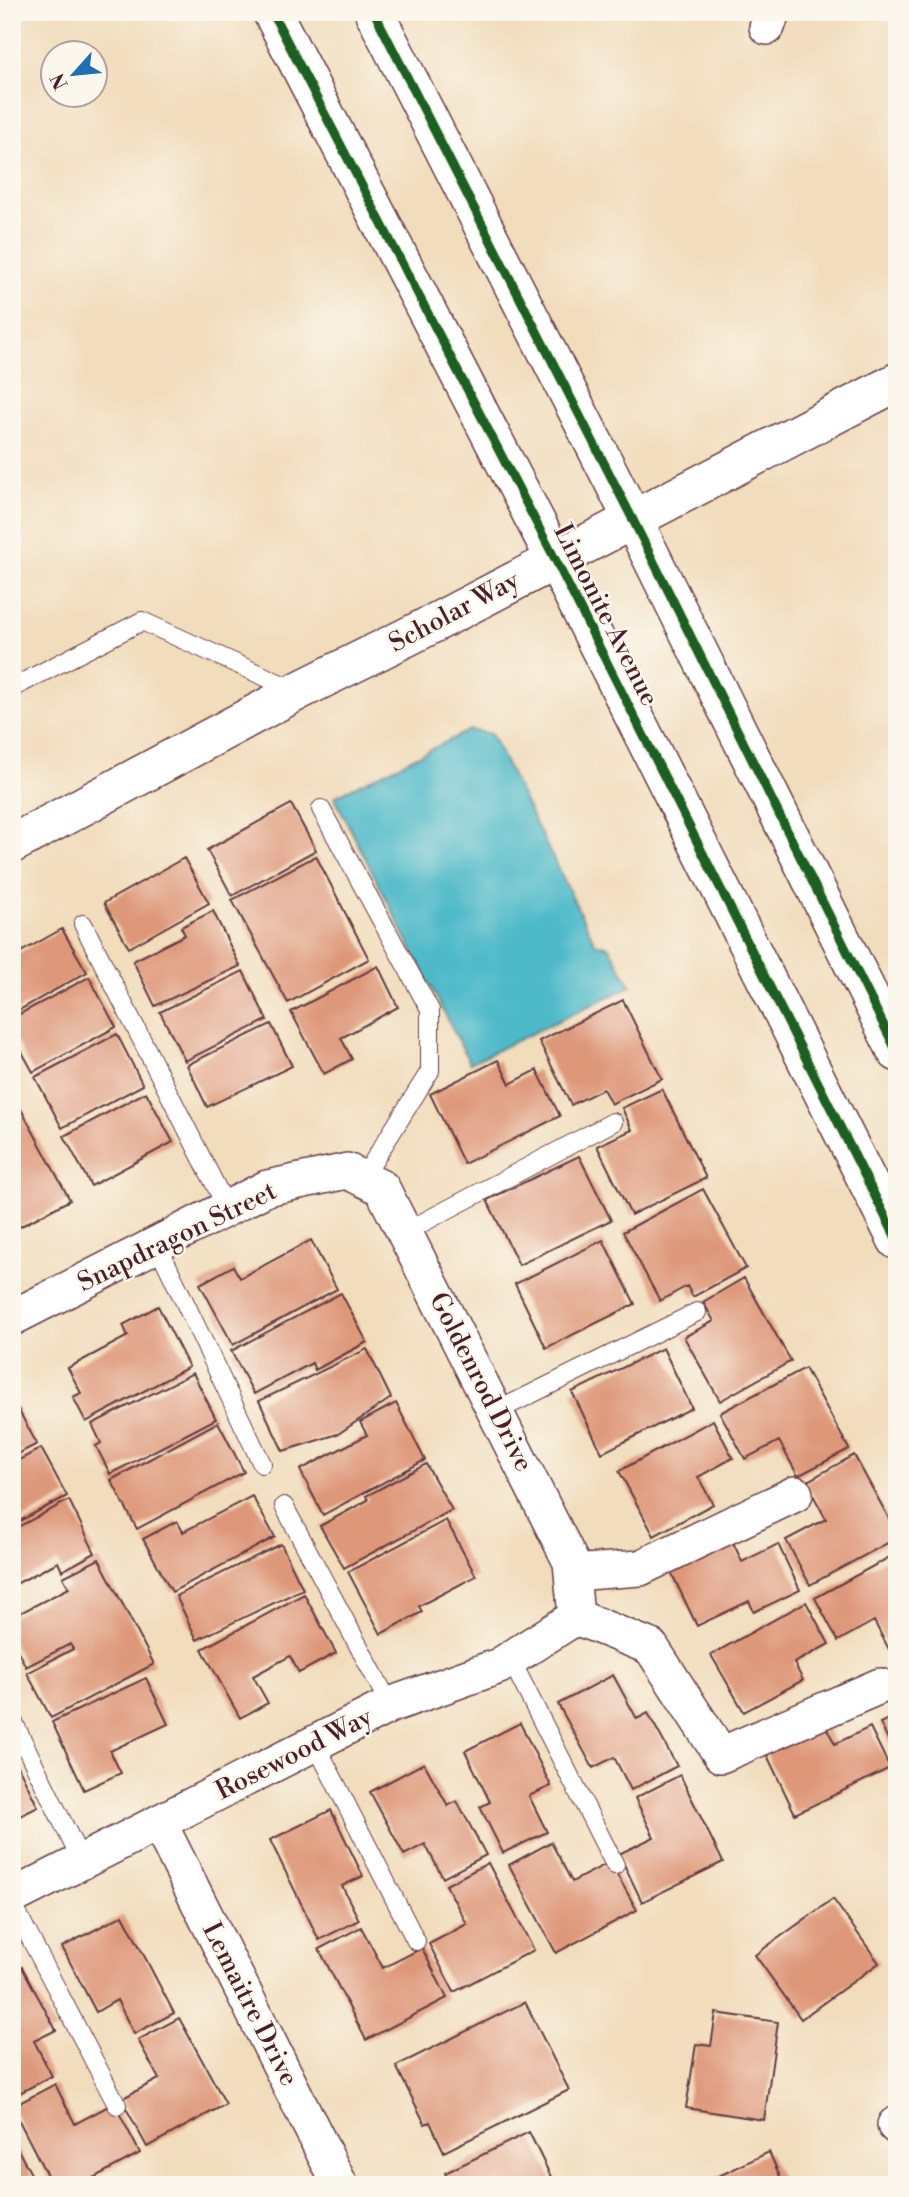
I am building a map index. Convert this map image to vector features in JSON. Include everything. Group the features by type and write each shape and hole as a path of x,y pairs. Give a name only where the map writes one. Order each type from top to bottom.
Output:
{"main road":[{"name":"Limonite Avenue","path":"272,12 555,559 897,1240"},
{"path":"374,12 632,518 897,1052"},
{"name":"Scholar Way","path":"12,844 298,691 417,632 897,382"}],"street":[{"name":"Snapdragon Street","path":"12,1318 267,1188 355,1175"},
{"name":"Goldenrod Drive","path":"355,1175 383,1188 571,1562 576,1617"},
{"path":"572,1573 640,1568 795,1494"},
{"path":"576,1617 651,1647 721,1755 880,1686"},
{"name":"Rosewood Way","path":"12,1897 390,1704 499,1665 576,1617"},
{"name":"Lemaitre Drive","path":"159,1823 340,2185"}],"lane":[{"path":"12,688 142,621 298,691"},
{"path":"321,809 430,1010 430,1072 355,1175"},
{"path":"83,925 227,1208"},
{"path":"405,1231 613,1122"},
{"path":"157,1244 262,1464"},
{"path":"495,1412 697,1312"},
{"path":"284,1506 390,1704"},
{"path":"510,1658 615,1866"},
{"path":"12,1719 82,1862"},
{"path":"315,1743 416,1941"},
{"path":"12,1903 117,2105"}],"water":[{"path":"470,730 491,734 595,943 609,947 631,986 470,1063 334,797"}],"building":[{"path":"291,804 316,850 232,896 207,850"},
{"path":"316,856 369,959 288,1003 232,900"},
{"path":"184,858 209,903 129,948 104,903"},
{"path":"213,911 240,966 155,1006 133,961 185,935 181,927"},
{"path":"62,929 87,972 12,1014 12,957"},
{"path":"378,966 398,1007 341,1038 352,1059 324,1074 291,1012"},
{"path":"243,971 267,1020 185,1061 160,1012"},
{"path":"89,977 116,1027 33,1072 12,1034 12,1018"},
{"path":"623,1000 662,1079 611,1104 603,1089 571,1105 539,1041"},
{"path":"271,1024 292,1066 207,1107 187,1065"},
{"path":"117,1034 143,1085 62,1128 35,1077"},
{"path":"498,1060 510,1084 537,1070 560,1116 464,1164 430,1094"},
{"path":"662,1089 706,1178 631,1215 597,1146 632,1130 622,1108"},
{"path":"146,1092 173,1142 91,1186 64,1136"},
{"path":"15,1098 70,1200 12,1231 12,1099"},
{"path":"579,1156 611,1220 519,1265 487,1200"},
{"path":"703,1189 746,1268 693,1297 687,1286 660,1301 623,1232"},
{"path":"311,1240 337,1289 233,1345 200,1284 233,1266 240,1278"},
{"path":"603,1240 635,1304 546,1348 515,1284"},
{"path":"744,1278 791,1361 720,1401 684,1337 714,1321 703,1302"},
{"path":"341,1293 367,1342 315,1370 312,1363 254,1394 231,1351"},
{"path":"158,1306 189,1367 86,1422 73,1397 81,1393 68,1368 128,1336 123,1325"},
{"path":"663,1348 692,1408 602,1453 572,1392"},
{"path":"367,1349 391,1398 338,1434 283,1451 259,1401"},
{"path":"805,1368 849,1449 798,1476 779,1441 745,1459 720,1413"},
{"path":"193,1373 216,1419 110,1474 96,1446 101,1443 92,1424"},
{"path":"12,1398 37,1444 12,1457"},
{"path":"396,1403 425,1460 323,1515 300,1470 367,1435 360,1422"},
{"path":"713,1420 733,1458 698,1477 713,1504 654,1536 619,1471"},
{"path":"218,1422 244,1472 137,1529 111,1480"},
{"path":"41,1448 67,1496 12,1525 12,1464"},
{"path":"854,1455 897,1533 897,1538 810,1585 786,1540 826,1519 806,1482"},
{"path":"426,1464 452,1510 344,1568 320,1526 368,1500 366,1496"},
{"path":"252,1496 275,1537 172,1592 143,1539 177,1521 183,1532"},
{"path":"69,1500 95,1553 62,1571 58,1562 12,1586 12,1530"},
{"path":"446,1520 476,1576 419,1606 422,1612 381,1634 348,1572"},
{"path":"732,1540 742,1562 778,1544 800,1590 754,1612 749,1601 697,1626 670,1570"},
{"path":"281,1544 303,1589 197,1640 176,1596"},
{"path":"897,1553 897,1655 893,1657 874,1621 838,1641 815,1598"},
{"path":"99,1559 154,1664 51,1718 27,1673 73,1649 70,1644 26,1667 12,1640 12,1617 69,1588 63,1577"},
{"path":"304,1594 336,1653 299,1673 290,1656 253,1676 268,1703 240,1718 202,1649"},
{"path":"806,1602 829,1644 794,1663 803,1680 744,1712 711,1655"},
{"path":"613,1675 637,1719 648,1713 677,1766 631,1790 614,1757 593,1768 558,1704"},
{"path":"146,1678 168,1724 110,1751 121,1773 84,1790 52,1722"},
{"path":"897,1715 897,1757 880,1723"},
{"path":"520,1723 551,1786 529,1796 547,1832 503,1853 480,1807 490,1802 465,1751"},
{"path":"824,1723 835,1744 870,1727 890,1768 795,1814 765,1751"},
{"path":"12,1754 38,1807 12,1820"},
{"path":"424,1763 448,1806 457,1801 486,1855 443,1878 425,1844 404,1855 370,1792"},
{"path":"680,1775 723,1862 642,1902 619,1854 654,1837 635,1798"},
{"path":"331,1810 363,1876 342,1886 359,1920 319,1940 270,1840"},
{"path":"551,1842 572,1882 610,1862 637,1910 556,1953 509,1865"},
{"path":"488,1863 534,1950 454,1992 429,1944 467,1924 446,1885"},
{"path":"833,1899 879,1963 801,2019 755,1955"},
{"path":"123,1915 174,2013 134,2034 117,2000 96,2012 62,1947"},
{"path":"361,1927 383,1968 422,1948 447,1998 366,2040 319,1949"},
{"path":"22,1967 56,2030 34,2041 52,2076 12,2097 12,1972"},
{"path":"525,2002 569,2090 444,2152 430,2122 425,2124 396,2066"},
{"path":"716,2013 778,2022 764,2120 686,2108 696,2044 711,2046"},
{"path":"179,2018 226,2104 147,2147 121,2099 159,2079 138,2040"},
{"path":"55,2084 75,2124 114,2103 140,2153 80,2185 52,2185 12,2107"},
{"path":"529,2132 555,2185 451,2185 445,2173"},
{"path":"12,2139 37,2185 12,2185"},
{"path":"769,2152 784,2185 700,2185"}],"cycle path":[{"path":"272,12 555,559 897,1240"},
{"path":"374,12 632,518 897,1052"}]}
